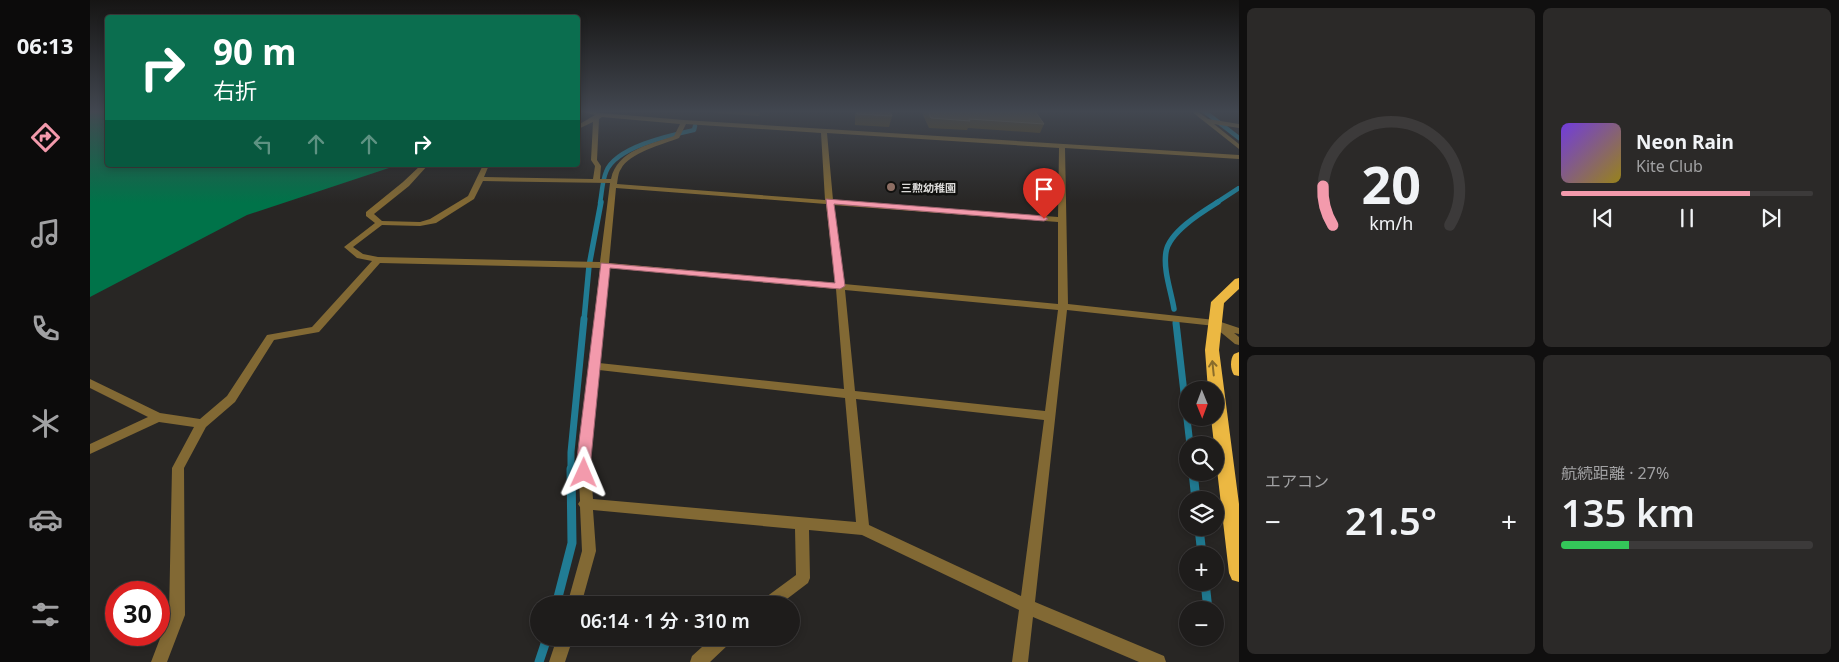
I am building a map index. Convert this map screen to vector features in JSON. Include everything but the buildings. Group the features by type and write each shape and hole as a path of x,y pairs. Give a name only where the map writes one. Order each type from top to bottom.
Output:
{"highway":[{"path":"1239,282 1218,302 1212,350 1219,421 1239,573"},
{"path":"1239,357 1239,371"}],"street":[{"path":"596,142 594,160 598,166 598,181"},
{"path":"577,596 590,551 585,504 584,458 602,265 612,183 618,168 624,161 658,142"},
{"path":"825,142 829,201 840,286 863,529"},
{"path":"1001,142 1239,157"},
{"path":"1020,662 1063,306 1062,146"},
{"path":"380,223 369,214 424,167"},
{"path":"485,167 471,197 433,221 420,224 380,223 348,246 360,256 378,260 602,265 1063,306 1215,323 1239,331"},
{"path":"480,179 598,181 1063,220"},
{"path":"159,662 177,615 178,468 202,424 231,399 271,337 315,330 378,260"},
{"path":"1215,323 1239,342"},
{"path":"594,366 1050,416"},
{"path":"90,383 158,417 202,424"},
{"path":"90,449 158,417"},
{"path":"585,504 863,529 1026,606 1158,662"},
{"path":"779,596 803,578 802,523"},
{"path":"558,662 562,646"},
{"path":"698,662 715,646"}],"green space":[{"path":"90,142 105,142 105,167 392,167 247,215 90,297"}],"waterway":[{"path":"600,203 606,172 611,163 632,149 651,142"},
{"path":"1216,203 1239,188"},
{"path":"584,320 589,266 601,202"},
{"path":"1174,309 1165,259 1168,245 1187,223 1218,202"},
{"path":"571,469 584,319"},
{"path":"1176,323 1189,436"},
{"path":"558,596 572,543 571,469"},
{"path":"1194,481 1195,491"},
{"path":"1200,536 1201,546"},
{"path":"1206,591 1207,601"},
{"path":"539,662 544,646"}],"place":[{"name":"三勲幼稚園","path":"891,187"}],"route":[{"path":"584,473 584,458 605,265 840,286 829,201 1044,219"}]}
